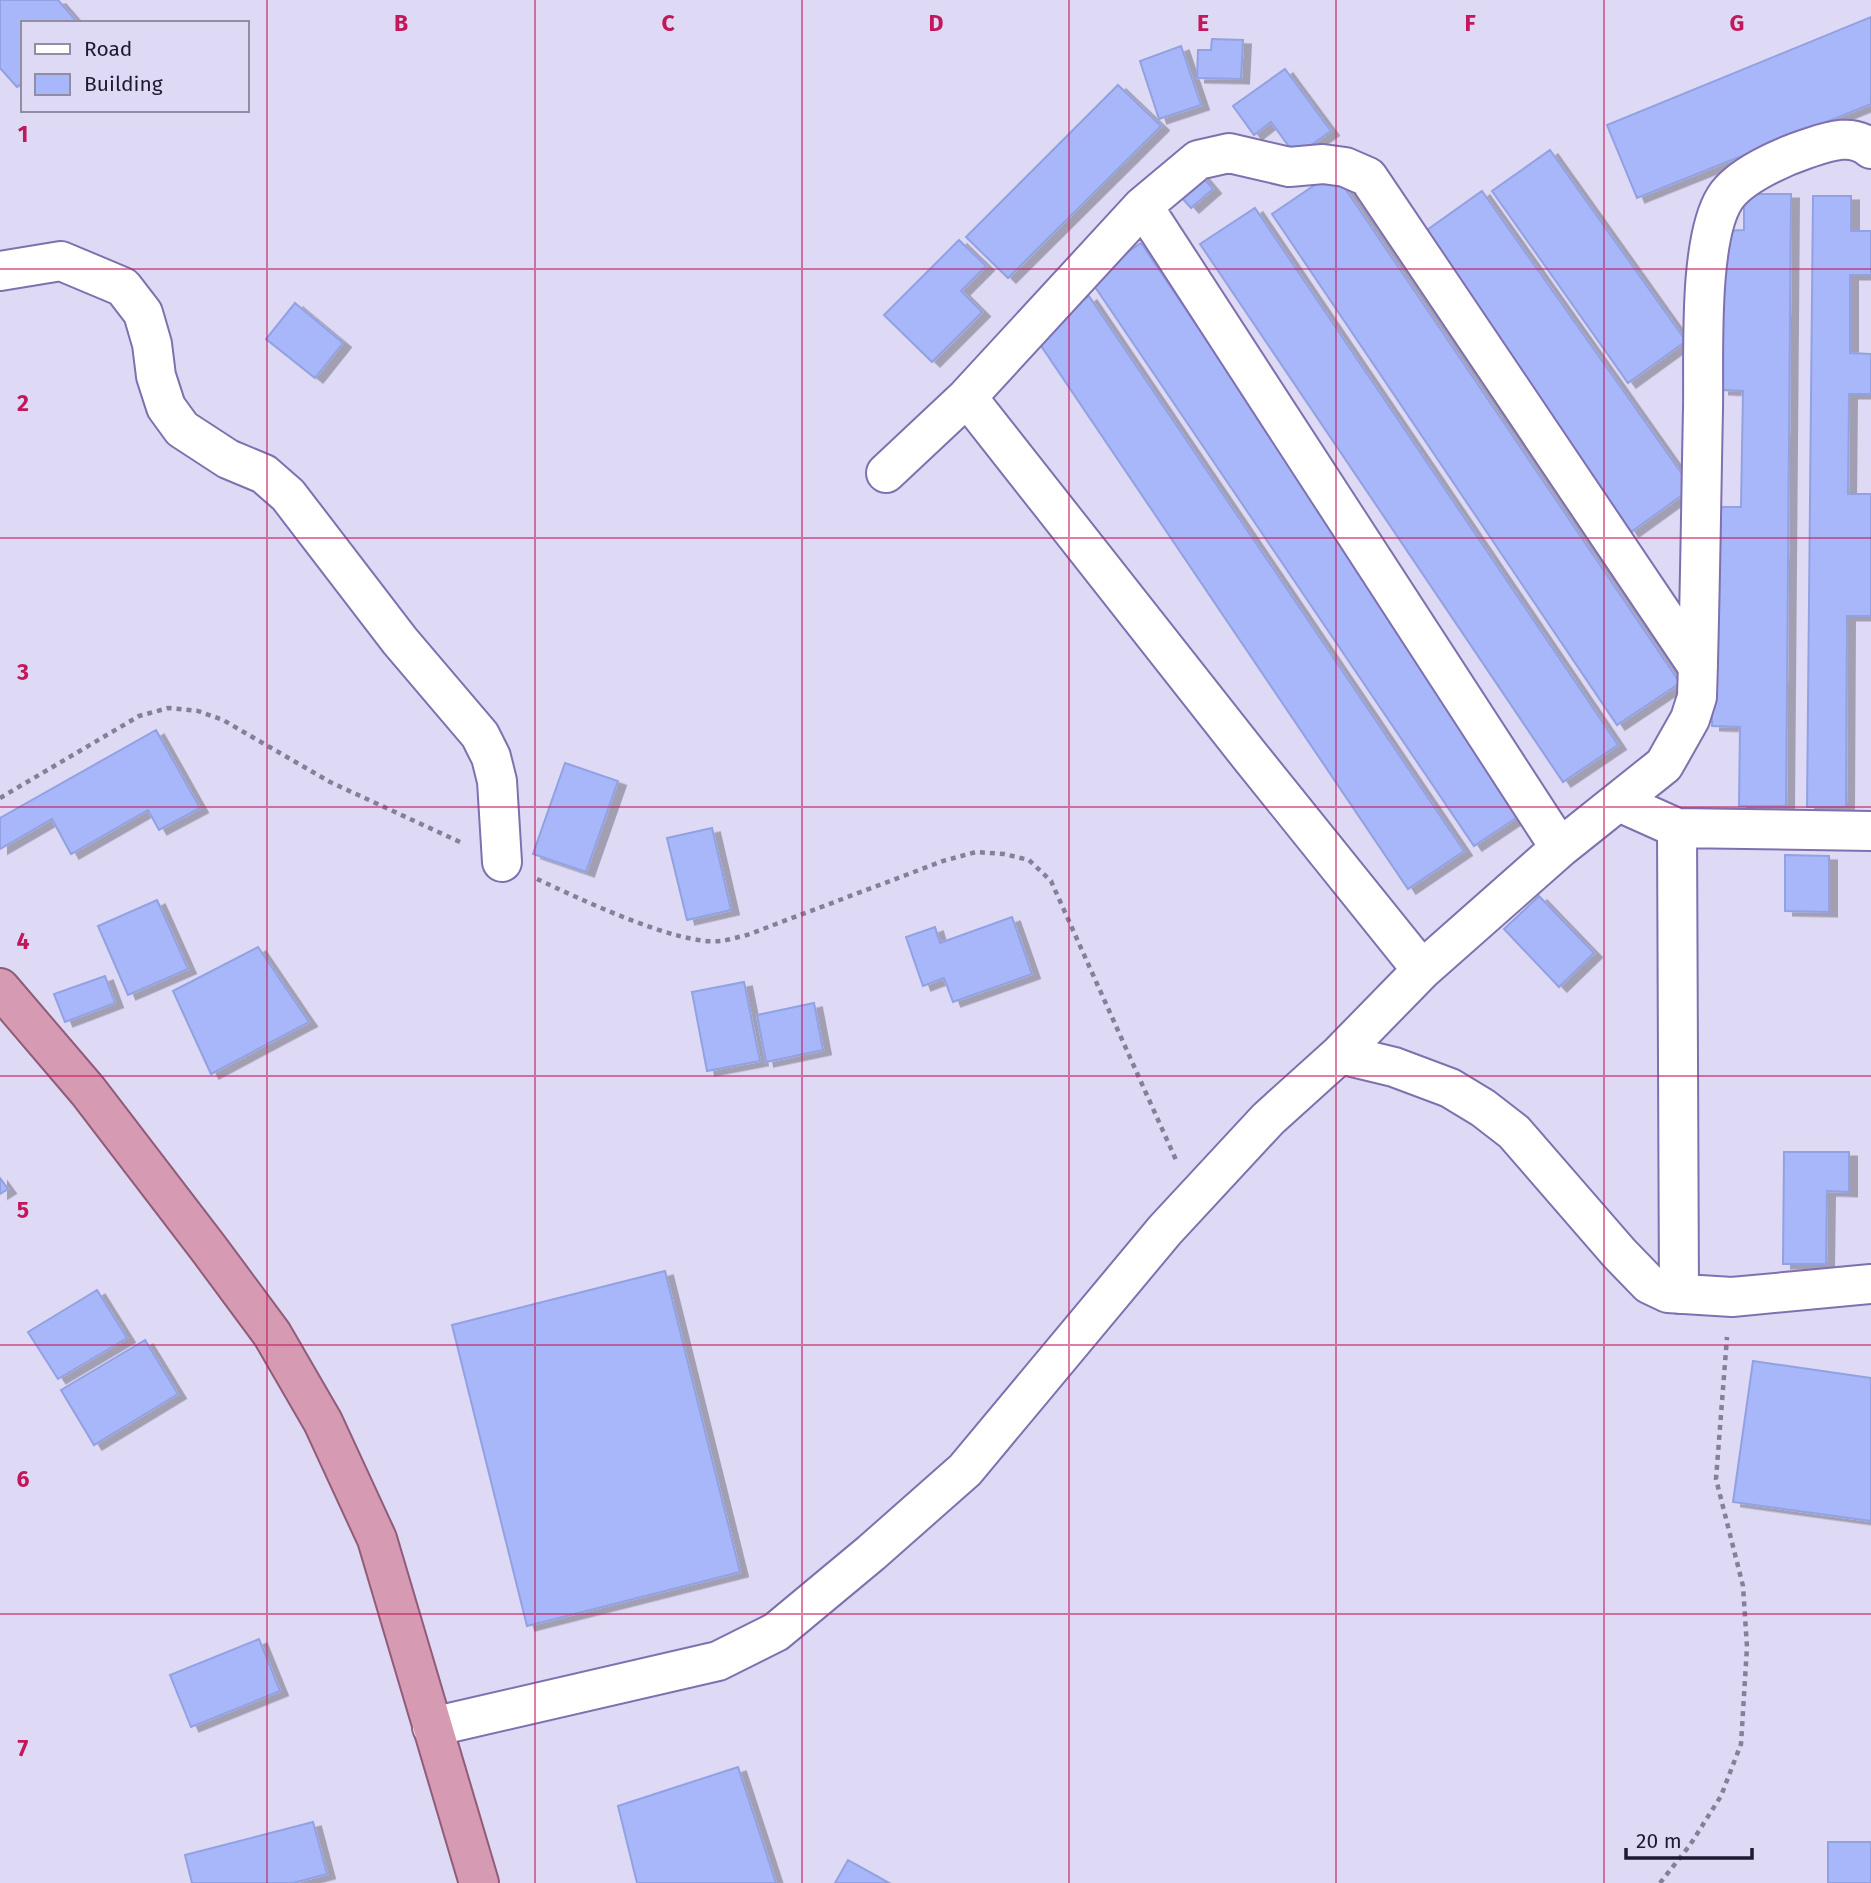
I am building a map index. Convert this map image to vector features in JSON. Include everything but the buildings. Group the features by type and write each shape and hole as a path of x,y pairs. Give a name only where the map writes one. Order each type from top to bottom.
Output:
{"highway":[{"path":"0,988 138,1154 272,1334 323,1422 377,1539 479,1883"}],"street":[{"path":"432,1727 718,1661 776,1632 965,1470 1165,1230 1268,1119 1340,1054 1422,970 1560,848 1664,765 1690,719 1697,696 1704,298 1713,230 1724,199 1739,182 1792,154 1843,139 1865,144 1871,149"},
{"path":"886,473 967,397 1143,206 1166,184 1198,160 1229,153 1289,167 1323,164 1345,167 1368,177 1698,667"},
{"path":"1143,206 1560,848"},
{"path":"0,271 61,261 123,286 144,313 162,396 166,407 182,429 228,459 264,474 288,495 400,641 480,735 491,758 497,781 502,862"},
{"path":"967,397 1422,970"},
{"path":"1619,802 1677,828 1871,831"},
{"path":"1677,828 1679,1294"},
{"path":"1340,1054 1394,1067 1450,1088 1483,1108 1514,1132 1649,1284 1668,1293 1732,1297 1871,1284"}],"path":[{"path":"0,798 139,716 168,708 198,711 223,720 330,782 602,908 680,935 719,941 747,935 943,861 976,852 1004,854 1029,860 1051,881 1193,1199"},
{"path":"1660,1883 1690,1845 1721,1796 1741,1744 1747,1647 1743,1586 1716,1479 1724,1362 1732,1297"}]}
